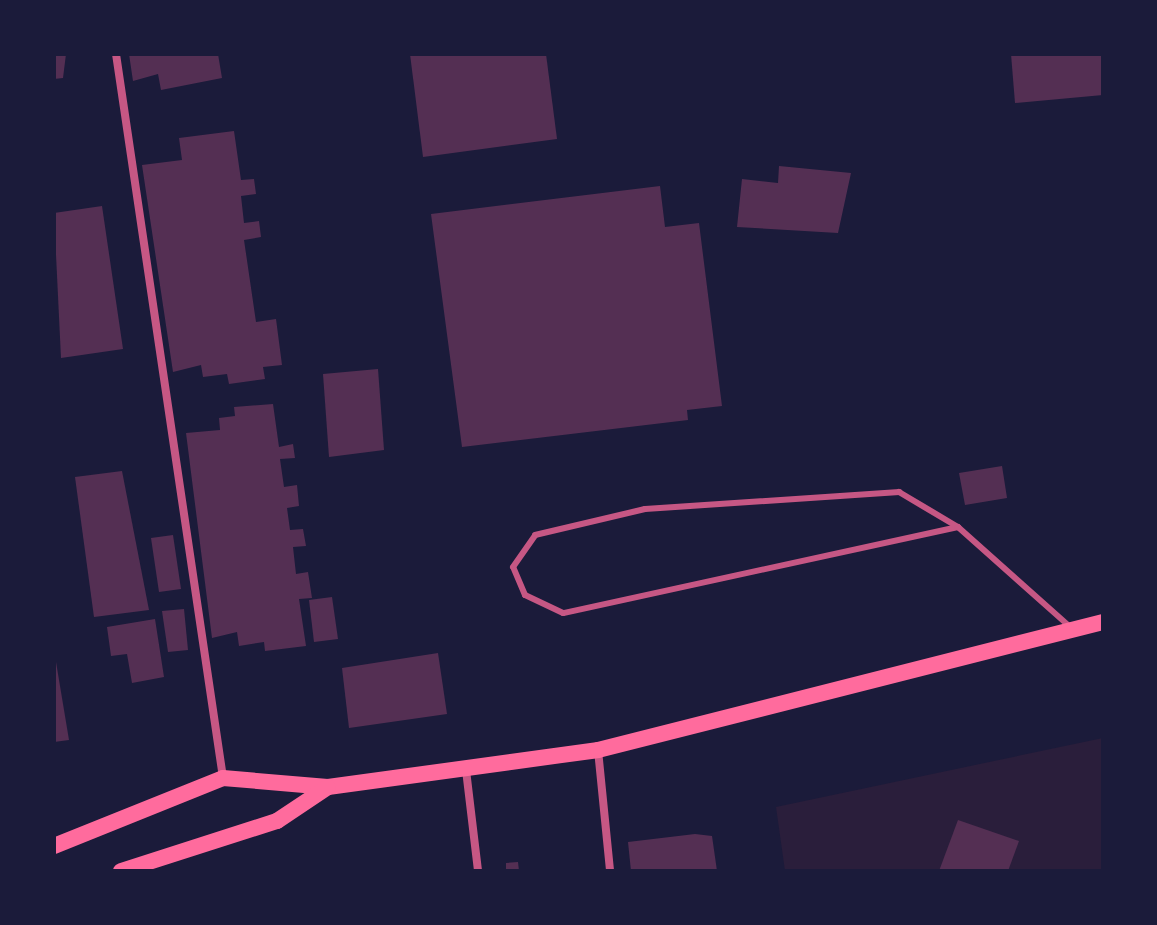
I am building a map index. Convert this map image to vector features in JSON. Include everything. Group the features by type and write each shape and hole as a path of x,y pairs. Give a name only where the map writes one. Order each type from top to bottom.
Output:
{"main road":[{"path":"54,846 223,778 328,787 598,750 1103,622"},
{"path":"121,871 277,821 328,787"}],"street":[{"path":"116,54 223,778"},
{"path":"598,750 610,871"},
{"path":"466,770 478,871"}],"lane":[{"path":"958,527 563,613 525,595 513,567 535,535 645,509 899,492 958,527 1075,631"}],"shaded area":[{"path":"1103,738 1103,871 785,871 776,807"}],"building":[{"path":"54,54 66,54 63,78 54,79"},
{"path":"129,54 218,54 222,78 161,90 158,74 133,81"},
{"path":"410,54 546,54 557,139 423,157"},
{"path":"1011,54 1103,54 1103,95 1015,103"},
{"path":"234,131 241,180 254,179 256,194 241,196 244,223 259,221 261,237 244,240 256,322 276,319 282,365 263,367 265,379 229,384 227,374 203,377 201,365 173,372 142,165 182,160 179,138"},
{"path":"779,166 851,173 838,233 737,227 742,179 778,183"},
{"path":"660,186 665,227 699,223 722,406 687,410 688,420 462,447 431,214"},
{"path":"102,206 123,349 61,358 54,213"},
{"path":"378,369 384,450 329,457 323,374"},
{"path":"273,404 279,447 293,444 295,458 280,459 284,487 297,485 299,506 287,508 290,530 303,529 306,546 293,547 296,574 308,572 312,598 299,599 306,646 265,651 264,642 239,646 237,632 212,638 186,433 220,430 219,418 235,416 234,407"},
{"path":"1002,466 1007,498 965,505 959,473"},
{"path":"122,471 149,610 94,617 75,477"},
{"path":"173,535 181,589 159,592 151,538"},
{"path":"332,597 338,639 314,642 309,600"},
{"path":"184,609 188,650 168,652 162,611"},
{"path":"155,619 164,677 132,683 127,654 111,656 107,627"},
{"path":"54,650 69,740 54,742"},
{"path":"438,653 447,714 349,728 342,668"},
{"path":"958,820 1019,841 1008,871 939,871"},
{"path":"695,834 712,836 717,871 631,871 628,842"},
{"path":"518,862 519,871 506,871 506,863"}]}
